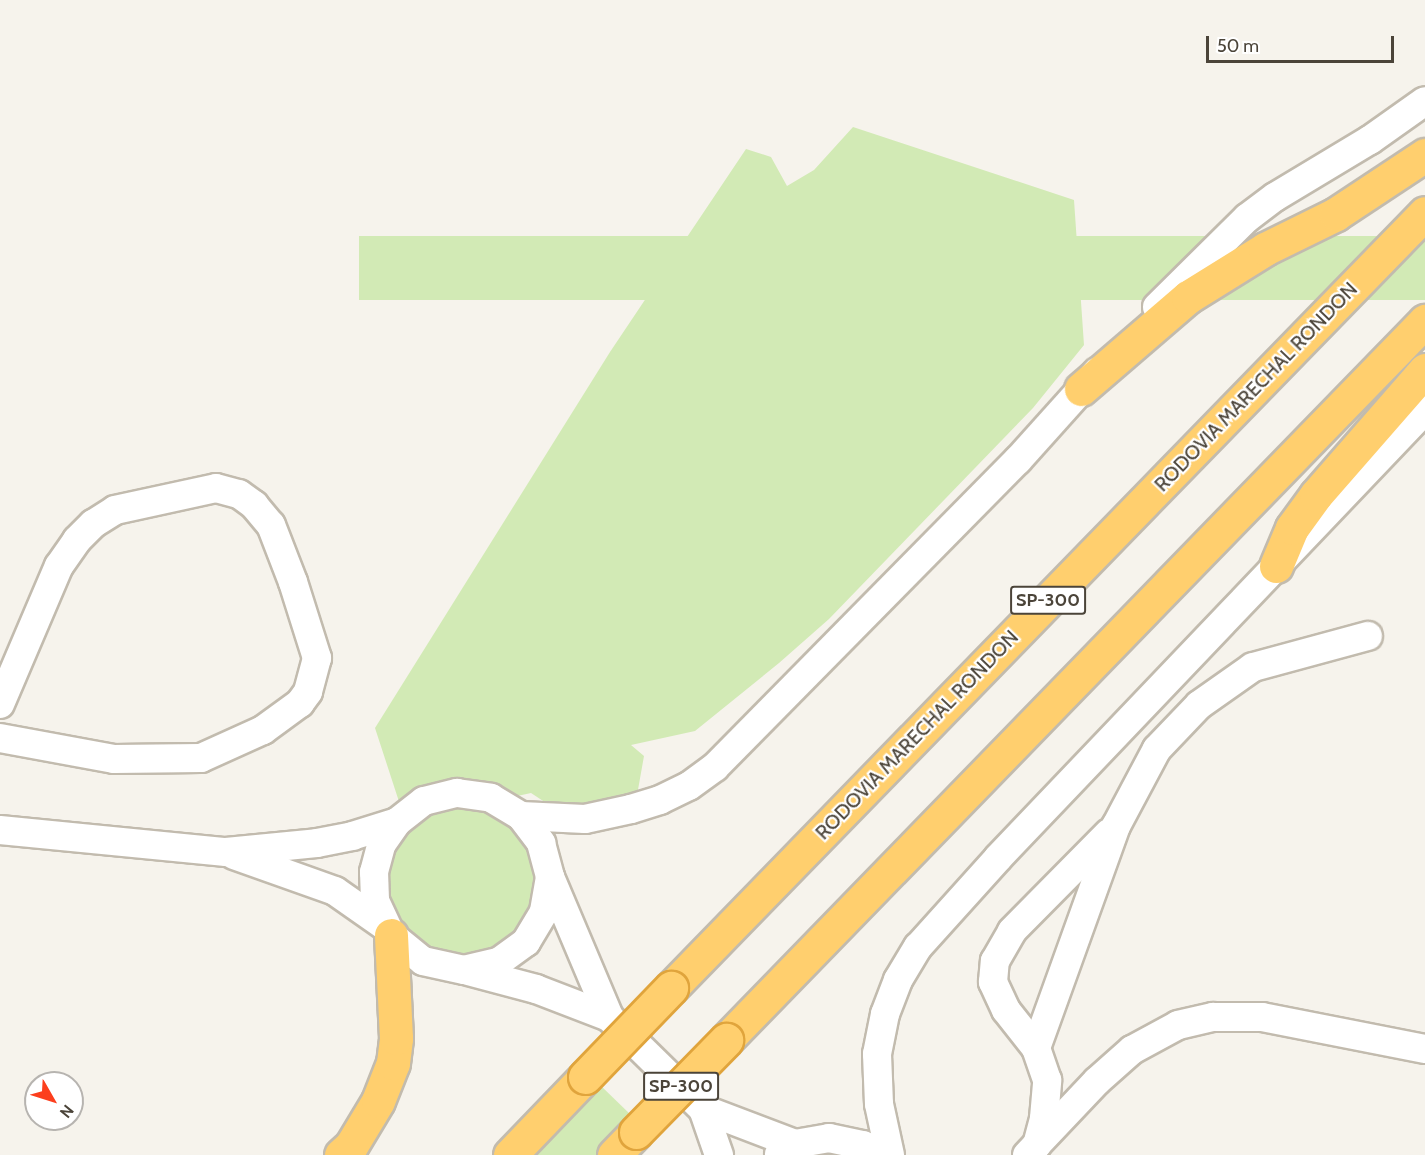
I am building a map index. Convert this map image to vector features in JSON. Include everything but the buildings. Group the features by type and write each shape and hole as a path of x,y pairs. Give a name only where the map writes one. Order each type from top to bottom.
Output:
{"highway":[{"path":"1082,389 1188,297 1264,249 1336,214 1425,155"},
{"name":"RODOVIA MARECHAL RONDON","path":"510,1155 1425,213"},
{"name":"SP-300","path":"625,1143 1425,321"},
{"path":"1276,566 1292,528 1316,495 1425,370"},
{"path":"341,1155 351,1146 378,1101 393,1063 396,1038 388,931"}],"street":[{"path":"521,816 585,819 631,809 660,800 689,786 716,767 1018,460 1138,326 1247,218 1275,197 1370,140 1425,101"},
{"path":"890,1155 879,1104 877,1054 885,1014 893,992 918,947 998,858 1425,410"},
{"path":"0,704 59,566 77,540 93,524 115,510 216,488 238,494 254,505 271,525 318,658 311,685 300,703 263,730 201,758 114,759 0,738"},
{"path":"1036,1048 1116,826 1157,749 1200,705 1253,667 1368,636"},
{"path":"388,931 375,900 374,872 381,845 397,822 424,801 458,793 491,798 521,816 541,843 550,877 609,1017 703,1109 787,1150 830,1138 863,1145 877,1155"},
{"path":"0,830 226,852 317,843 352,836 397,822"},
{"path":"1032,1150 1044,1119 1047,1080 1036,1048 1006,1010 993,982 995,961 1012,931 1116,826"},
{"path":"226,852 335,891 423,961 536,989 609,1017"},
{"path":"464,970 498,962 526,942 544,912 550,877"},
{"path":"1032,1150 1097,1081 1132,1050 1178,1025 1213,1017 1262,1017 1425,1049"},
{"path":"703,1109 719,1155"}],"green space":[{"path":"853,127 1074,200 1084,345 1033,408 829,619 695,731 631,745 644,756 636,801 569,818 531,793 471,806 489,809 515,825 532,849 539,879 534,909 494,952 465,959 435,955 409,939 392,915 385,885 390,855 405,820 375,728 610,352 746,149 771,157 787,186 814,170"},
{"path":"359,236 1425,236 1425,300 359,300"},
{"path":"600,1085 633,1117 596,1155 532,1155"}]}
